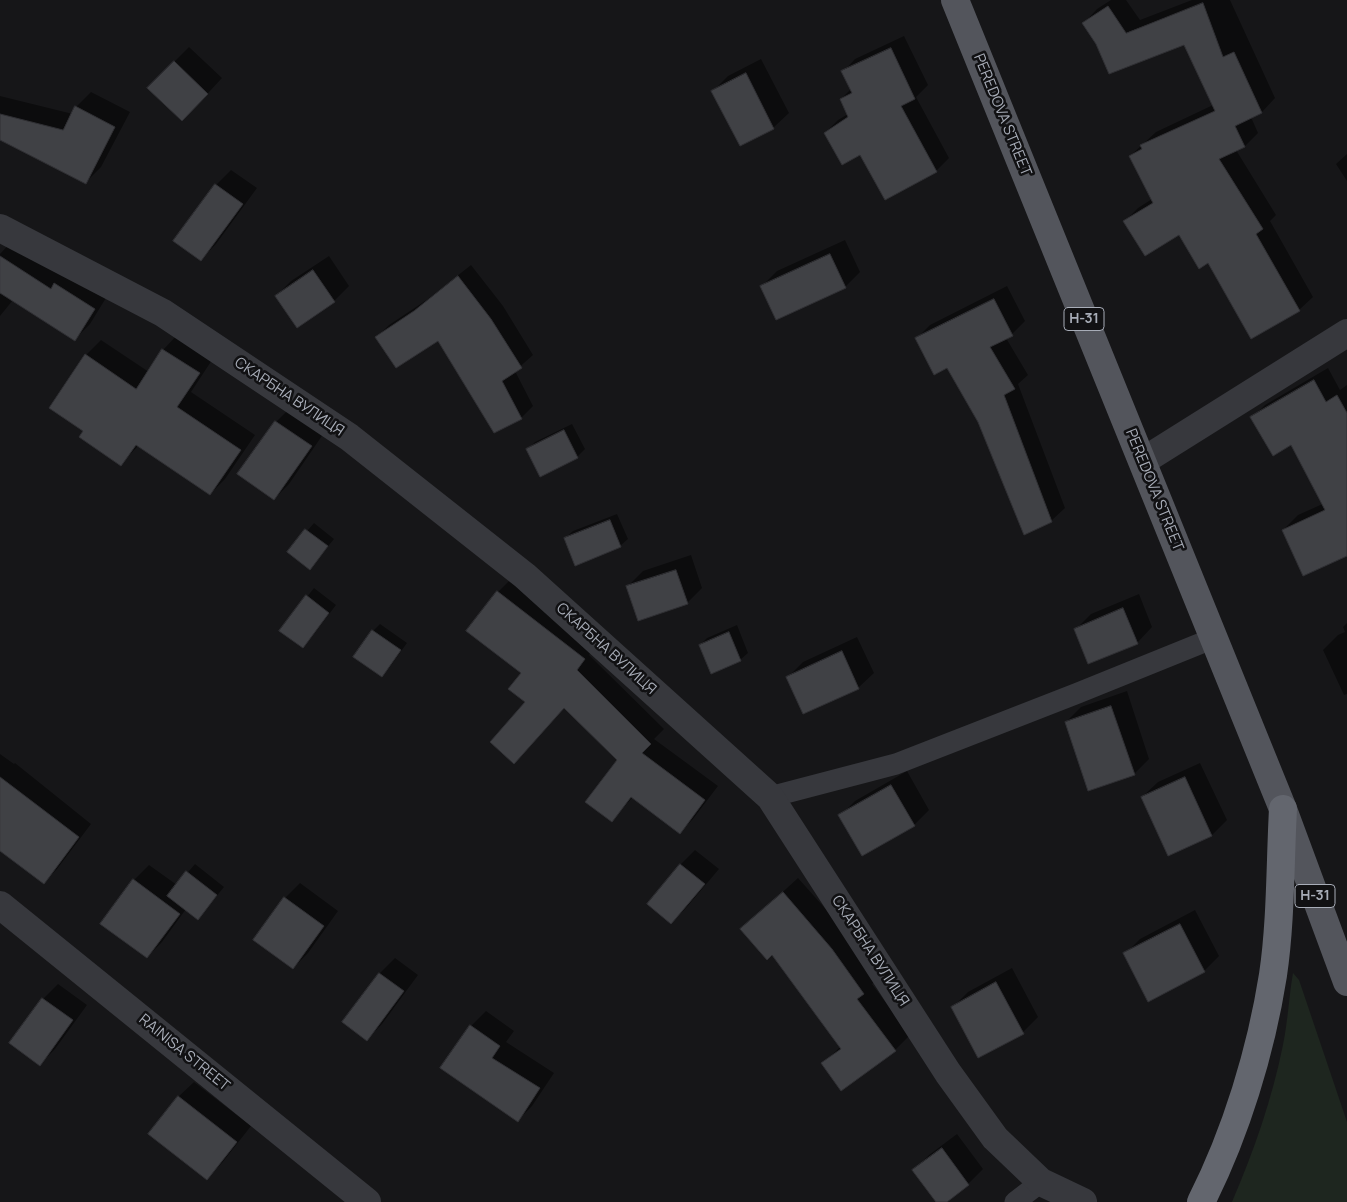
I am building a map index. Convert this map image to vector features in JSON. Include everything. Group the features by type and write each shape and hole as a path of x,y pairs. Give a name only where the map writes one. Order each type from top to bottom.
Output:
{"highway":[{"path":"1201,1202 1228,1140 1260,1039 1273,976 1278,933 1283,809"}],"main road":[{"name":"PEREDOVA STREET","path":"955,0 1283,809 1347,982"}],"street":[{"name":"СКАРБНА ВУЛИЦЯ","path":"0,228 163,313 350,437 525,576 770,796 948,1073 995,1138 1041,1182 1083,1202"},
{"path":"1143,461 1347,333"},
{"name":"RAINISA STREET","path":"0,905 367,1202"}],"lane":[{"path":"770,796 896,764 1214,638"},
{"path":"1015,1202 1041,1182"}],"shaded area":[{"path":"1293,973 1299,980 1347,1122 1347,1202 1232,1202 1255,1144 1279,1065 1285,1036"}],"building":[{"path":"1203,3 1223,57 1234,52 1262,113 1235,126 1245,147 1219,159 1263,229 1256,234 1300,311 1251,339 1208,263 1199,269 1179,235 1145,256 1123,221 1153,203 1129,156 1142,149 1140,145 1215,111 1184,45 1109,74 1096,44 1082,23 1108,6 1126,33"},
{"path":"891,48 915,99 901,106 937,172 885,200 860,155 842,165 824,133 848,117 840,99 852,93 841,71"},
{"path":"174,61 208,94 182,121 147,88"},
{"path":"746,73 774,129 740,146 711,91"},
{"path":"75,106 115,127 86,184 0,140 0,114 63,130"},
{"path":"215,184 243,204 201,261 173,241"},
{"path":"830,254 846,288 776,320 760,286"},
{"path":"0,256 51,289 54,283 95,309 75,341 0,293"},
{"path":"313,270 335,302 297,328 275,296"},
{"path":"458,276 491,319 522,368 502,381 522,419 494,433 438,341 396,368 375,337 414,311"},
{"path":"994,299 1013,336 990,347 1015,389 1004,395 1052,522 1024,535 978,422 947,368 934,375 915,338"},
{"path":"162,349 200,373 177,407 241,450 210,495 136,445 121,466 79,437 83,431 49,408 85,354 136,389"},
{"path":"1314,380 1326,402 1337,395 1347,413 1347,556 1303,576 1282,530 1325,510 1291,445 1273,456 1250,417"},
{"path":"275,421 312,446 274,500 237,474"},
{"path":"564,430 578,458 540,477 526,449"},
{"path":"610,520 621,547 575,566 564,538"},
{"path":"305,529 328,546 310,570 287,552"},
{"path":"676,570 688,604 638,621 626,586"},
{"path":"497,591 585,659 577,670 651,744 642,753 705,800 680,834 631,797 612,822 585,802 617,760 564,708 514,764 490,742 525,702 508,689 521,673 466,631"},
{"path":"306,595 329,613 303,648 279,631"},
{"path":"1123,608 1138,644 1088,664 1074,629"},
{"path":"372,630 401,650 382,677 353,657"},
{"path":"729,632 741,661 711,674 699,645"},
{"path":"842,651 859,689 803,714 786,677"},
{"path":"1111,706 1135,775 1088,791 1065,722"},
{"path":"0,777 79,837 44,884 0,851"},
{"path":"1185,777 1212,836 1168,856 1141,797"},
{"path":"891,785 915,826 862,856 838,815"},
{"path":"680,864 705,884 671,924 647,904"},
{"path":"186,871 217,895 198,920 167,896"},
{"path":"133,879 180,914 147,958 100,924"},
{"path":"783,892 832,949 864,994 857,999 896,1051 841,1091 821,1063 841,1049 772,955 767,960 740,929"},
{"path":"284,897 324,926 293,969 253,940"},
{"path":"1180,924 1205,972 1148,1002 1123,953"},
{"path":"379,973 404,991 367,1041 342,1022"},
{"path":"996,982 1024,1034 978,1058 951,1007"},
{"path":"42,998 73,1020 40,1066 9,1043"},
{"path":"470,1025 500,1046 492,1058 540,1088 518,1122 440,1068"},
{"path":"178,1096 237,1142 207,1180 148,1134"},
{"path":"942,1148 969,1185 947,1202 936,1202 912,1170"}]}
